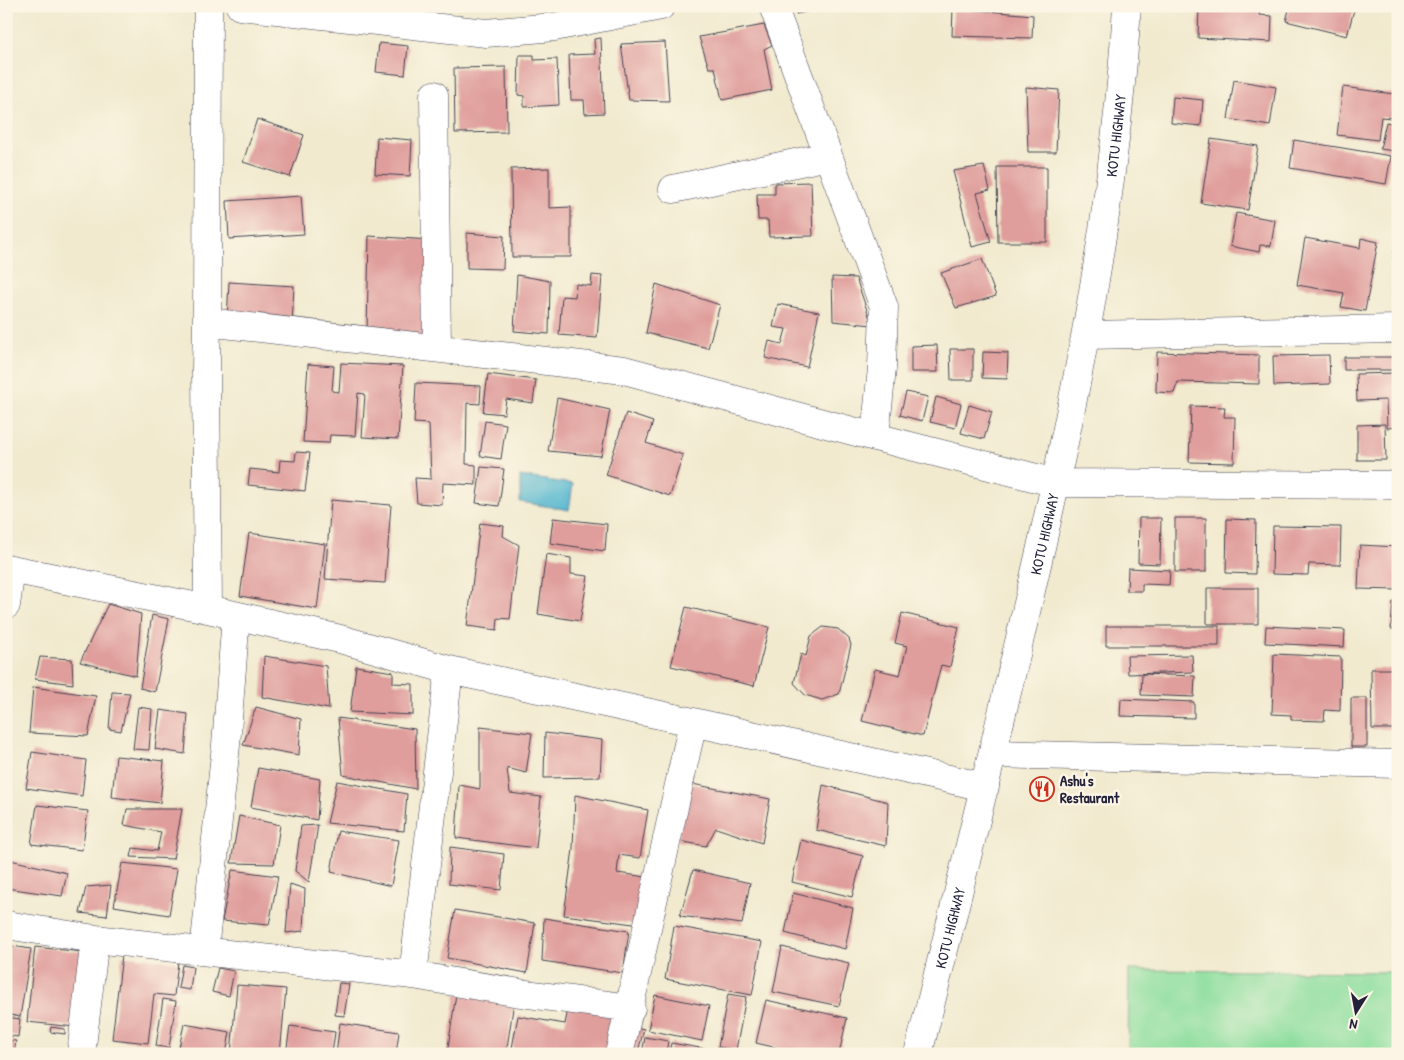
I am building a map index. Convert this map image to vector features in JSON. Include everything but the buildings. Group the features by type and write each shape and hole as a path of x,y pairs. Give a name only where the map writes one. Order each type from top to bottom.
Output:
{"street":[{"path":"208,6 208,609"},
{"path":"240,6 486,33 554,27 661,6"},
{"path":"773,6 884,308 882,368 874,437"},
{"name":"KOTU HIGHWAY","path":"918,1054 993,754 1056,483 1086,335 1103,239 1113,164 1127,6"},
{"path":"434,95 436,348"},
{"path":"673,189 828,156"},
{"path":"207,322 624,370 874,437 1056,483 1398,485"},
{"path":"1086,335 1398,328"},
{"path":"6,605 9,568 208,609 340,639 449,670 693,722 985,788"},
{"path":"204,951 226,745 236,616"},
{"path":"413,976 449,670"},
{"path":"619,1054 631,1008 693,722"},
{"path":"993,754 1398,764"},
{"path":"6,925 95,939 413,976 631,1008"},
{"path":"81,1054 95,939"}],"green space":[{"path":"1129,970 1398,972 1398,1054 1128,1054"}],"water":[{"path":"520,476 573,484 569,510 520,502"}],"place":[{"name":"Ashu's Restaurant","path":"1042,789"}]}
